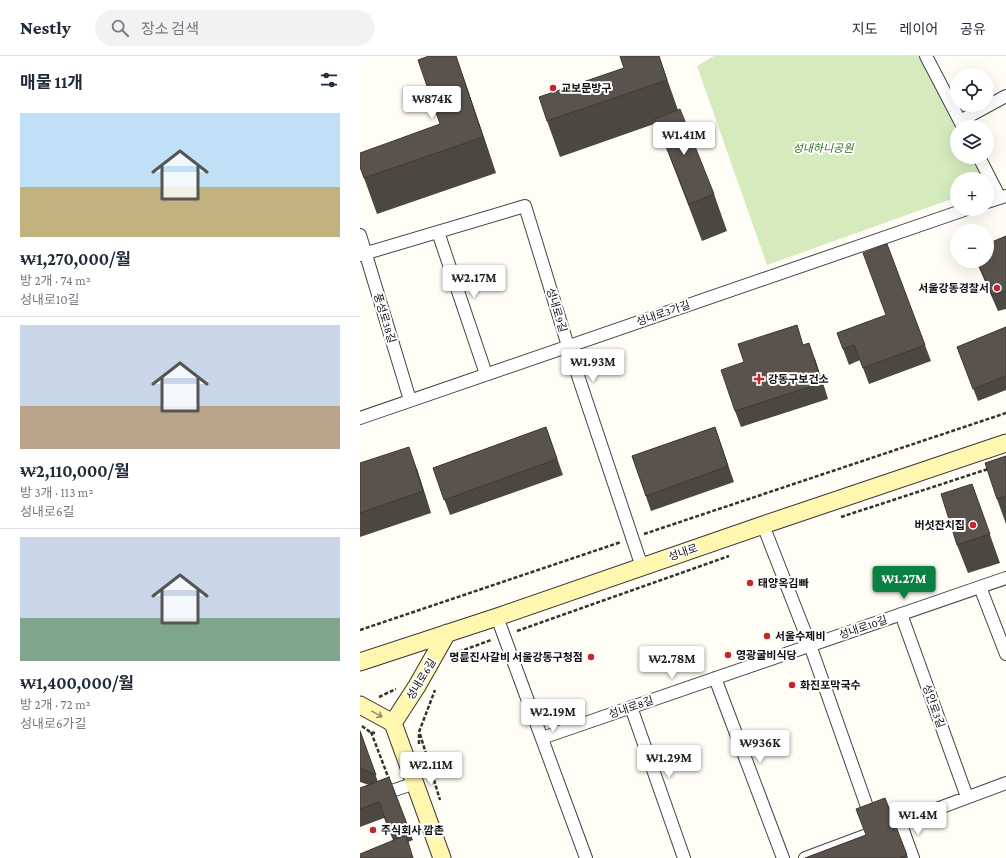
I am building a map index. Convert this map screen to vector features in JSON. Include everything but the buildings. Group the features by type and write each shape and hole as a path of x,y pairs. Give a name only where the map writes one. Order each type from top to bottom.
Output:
{"street":[{"path":"926,56 960,120"},
{"path":"968,120 1006,96"},
{"path":"983,164 1003,197"},
{"name":"성내로9길","path":"363,254 525,206 568,346 642,566"},
{"name":"성내로3가길","path":"360,418 950,215"},
{"path":"438,232 486,374"},
{"name":"풍성로38길","path":"360,235 363,254 410,400"},
{"name":"성내로","path":"360,662 498,617 642,566 1006,443"},
{"path":"763,525 810,645 875,831"},
{"name":"성내로10길","path":"810,645 1006,578"},
{"path":"980,587 1006,654"},
{"name":"성안로3길","path":"901,614 967,797"},
{"path":"498,617 586,858"},
{"name":"성내로6길","path":"393,723 417,686 447,633"},
{"name":"성내로8길","path":"542,738 810,645"},
{"path":"715,678 783,858"},
{"path":"360,705 393,723 442,858"},
{"path":"630,707 684,858"},
{"path":"360,802 415,783"},
{"path":"805,858 1006,783"},
{"path":"900,822 913,858"}],"path":[{"path":"360,630 1006,413"},
{"path":"836,519 991,468"},
{"path":"449,656 732,554"},
{"path":"436,686 419,732 442,806"},
{"path":"360,725 370,732"}],"green space":[{"name":"성내하니공원","path":"714,56 919,56 953,120 950,120 950,164 977,164 980,172 950,172 950,200 767,265 697,66"}],"place":[{"name":"교보문방구","path":"553,88"},
{"name":"서울강동경찰서","path":"997,288"},
{"name":"강동구보건소","path":"759,379"},
{"name":"버섯잔치집","path":"973,525"},
{"name":"태양옥김빠","path":"750,583"},
{"name":"서울수제비","path":"767,636"},
{"name":"영광굴비식당","path":"728,655"},
{"name":"명륜진사갈비 서울강동구청점","path":"591,657"},
{"name":"화진포막국수","path":"792,685"},
{"name":"주식회사 깜촌","path":"373,830"}]}
